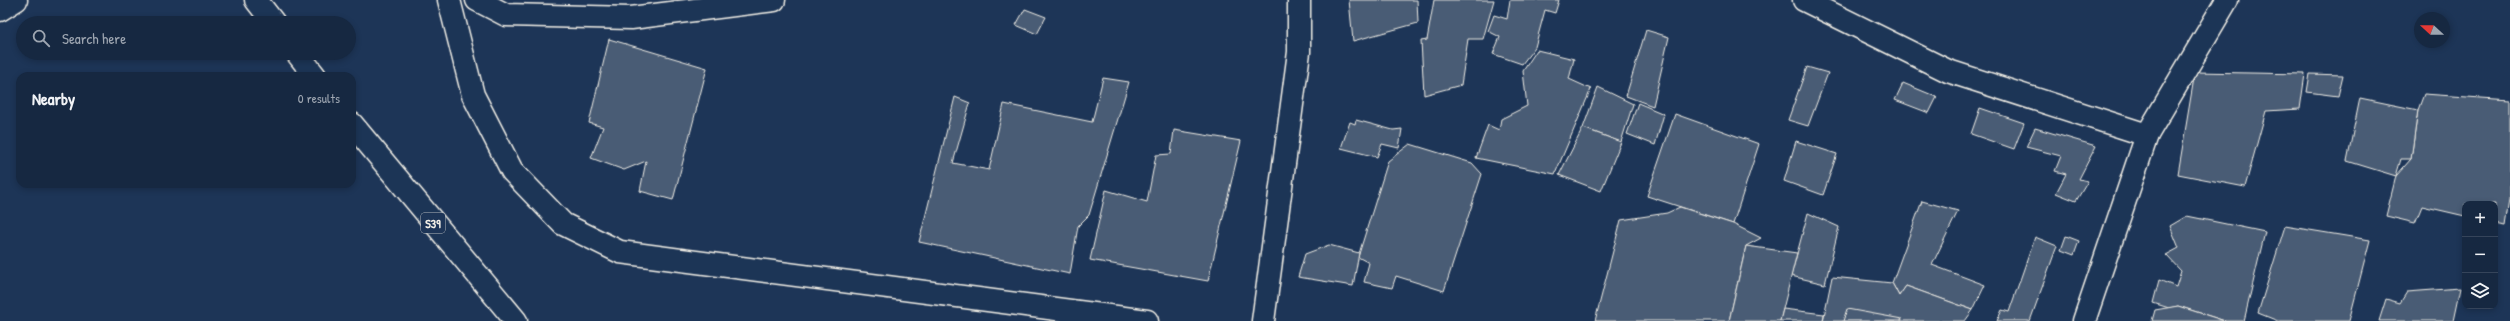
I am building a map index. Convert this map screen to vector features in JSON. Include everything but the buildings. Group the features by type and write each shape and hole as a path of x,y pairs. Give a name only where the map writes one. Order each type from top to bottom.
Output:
{"street":[{"path":"0,10 16,0"},
{"path":"256,0 269,16"},
{"path":"449,0 473,95 512,171 563,224 620,252 1146,321"},
{"path":"477,0 506,15 631,18 774,0"},
{"path":"1263,321 1298,52 1299,0"},
{"path":"1804,0 1948,71 2146,135"},
{"path":"2084,321 2146,135 2227,0"},
{"path":"302,60 312,72"},
{"name":"S39","path":"356,129 516,321"}]}
